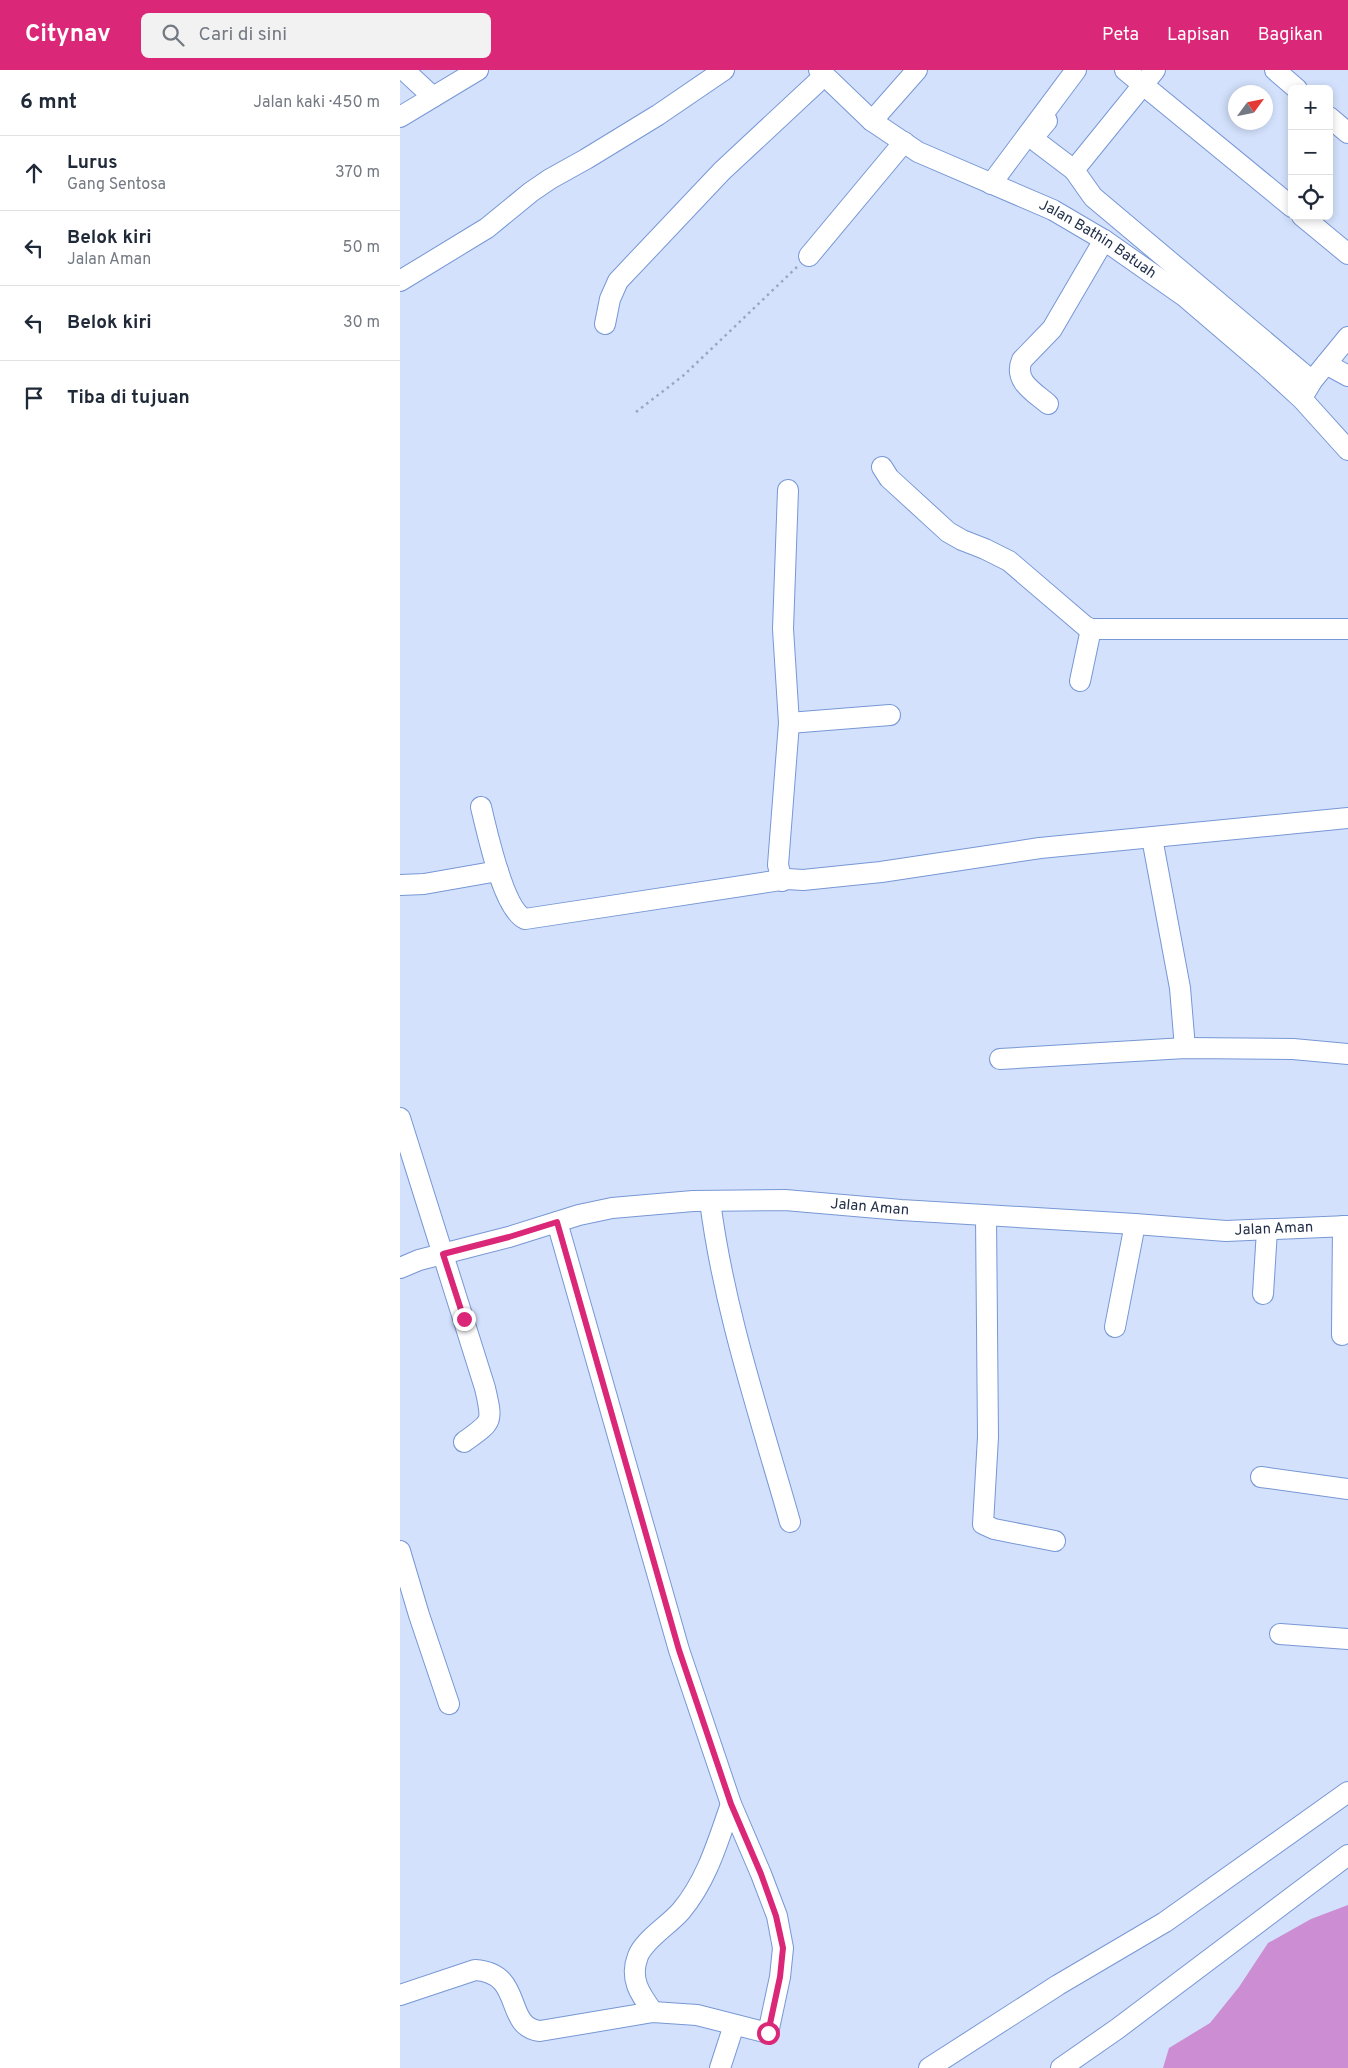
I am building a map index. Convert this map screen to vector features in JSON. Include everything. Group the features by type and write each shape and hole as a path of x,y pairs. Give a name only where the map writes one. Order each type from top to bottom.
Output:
{"street":[{"path":"404,70 433,97"},
{"path":"400,117 478,70"},
{"path":"400,281 487,228 550,179 658,115 724,70"},
{"path":"872,121 917,70"},
{"path":"991,184 1076,70"},
{"path":"1091,70 1036,134 1037,142 1074,170 1093,197 1312,381"},
{"path":"1125,70 1150,77 1288,204"},
{"path":"1275,70 1292,85"},
{"path":"605,324 610,299 618,281 722,171 821,73"},
{"name":"Jalan Bathin Batuah","path":"821,73 872,121 918,152 1053,210 1104,240 1203,310 1302,399 1348,450"},
{"path":"1074,170 1150,77"},
{"path":"1333,120 1348,133"},
{"path":"809,256 904,142"},
{"path":"1307,220 1348,254"},
{"path":"1048,404 1023,382 1019,371 1020,365 1022,360 1052,329 1104,240"},
{"path":"1302,399 1312,381 1348,337"},
{"path":"1326,364 1348,376"},
{"path":"882,467 889,478 948,532 1009,562 1091,629 1348,629"},
{"path":"782,881 778,865 789,723 783,629 788,490"},
{"path":"1080,681 1091,629"},
{"path":"789,723 890,715"},
{"path":"481,807 498,871 518,914 525,919 782,881 881,872 1040,848 1348,818"},
{"path":"1152,838 1180,988 1185,1048"},
{"path":"400,886 424,884 498,871"},
{"path":"1000,1059 1185,1048 1293,1049 1348,1054"},
{"path":"400,1118 485,1388 490,1412 489,1422 485,1427 464,1442"},
{"name":"Jalan Aman","path":"400,1268 419,1260 612,1208 693,1201 785,1200 1226,1232 1346,1226"},
{"path":"710,1202 714,1233 729,1304 790,1522"},
{"path":"986,1216 988,1437 983,1524 994,1529 1055,1541"},
{"path":"400,1995 475,1970 483,1970 496,1974 502,1980 508,1988 517,2013 526,2026 531,2030 540,2032 653,2012 697,2015 768,2033 780,1977 783,1948 776,1916 764,1882 731,1804 679,1650 557,1222"},
{"path":"1115,1328 1136,1224"},
{"path":"1342,1335 1346,1226"},
{"path":"1263,1294 1267,1230"},
{"path":"1261,1477 1348,1490"},
{"path":"400,1551 448,1704"},
{"path":"1280,1634 1348,1639"},
{"path":"929,2068 1058,1985 1165,1922 1348,1792"},
{"path":"653,2012 636,1988 634,1979 638,1956 643,1948 680,1912 704,1876 731,1804"},
{"path":"1061,2068 1117,2029 1348,1855"},
{"path":"720,2068 734,2025"}],"path":[{"path":"636,412 684,375 809,256"}],"shaded area":[{"path":"1348,1905 1348,2068 1163,2068 1169,2048 1210,2023 1239,1987 1268,1943 1311,1919"}],"route":[{"path":"464,1319 443,1254 557,1222 600,1367 679,1650 731,1804 761,1874 776,1916 783,1948 780,1977 768,2033"}]}
